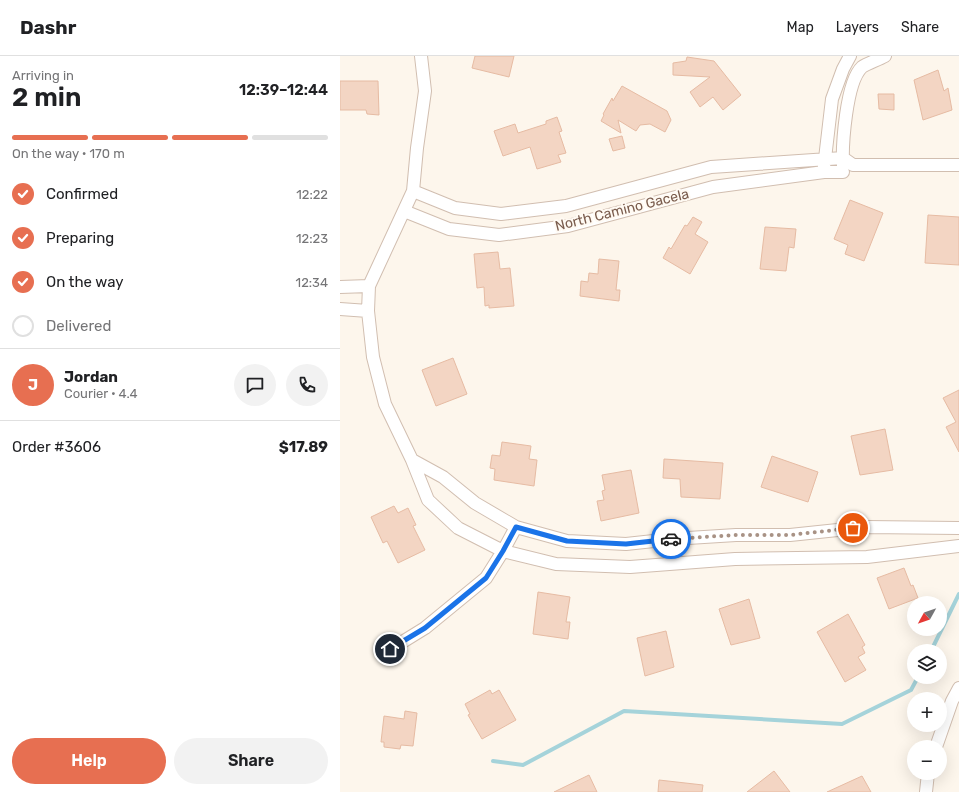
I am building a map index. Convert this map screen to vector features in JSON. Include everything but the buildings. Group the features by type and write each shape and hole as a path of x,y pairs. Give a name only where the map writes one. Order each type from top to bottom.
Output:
{"street":[{"path":"421,56 426,91 417,148 413,191 369,286 368,311 373,358 385,404 412,460 428,500 458,528 503,551 556,564 630,567 735,559 867,556 959,546"},
{"path":"824,172 824,159 832,99 842,69 850,56"},
{"path":"846,165 847,103 856,78 862,68 884,56"},
{"name":"North Camino Gacela","path":"413,191 455,208 501,214 566,206 711,167 824,159 846,165 959,166"},
{"name":"North Camino Gacela","path":"404,211 449,229 499,235 568,226 713,187 824,172 846,165"},
{"path":"622,211 624,190"},
{"path":"340,287 369,286"},
{"path":"340,309 368,311"},
{"path":"412,460 443,477 475,503 516,527 567,541 626,544 672,539 736,535 790,535 866,527 959,528"},
{"path":"390,649 425,628 486,578 516,527"},
{"path":"938,740 952,701 959,688"},
{"path":"926,792 927,780"}],"waterway":[{"path":"934,644 959,594"},
{"path":"493,761 523,765 624,711 842,724 911,690 914,684"}],"way so far":[{"path":"671,539 736,535 790,535 853,528"}],"route":[{"path":"390,649 425,628 452,608 486,578 516,527 567,541 626,544 671,539"}]}
